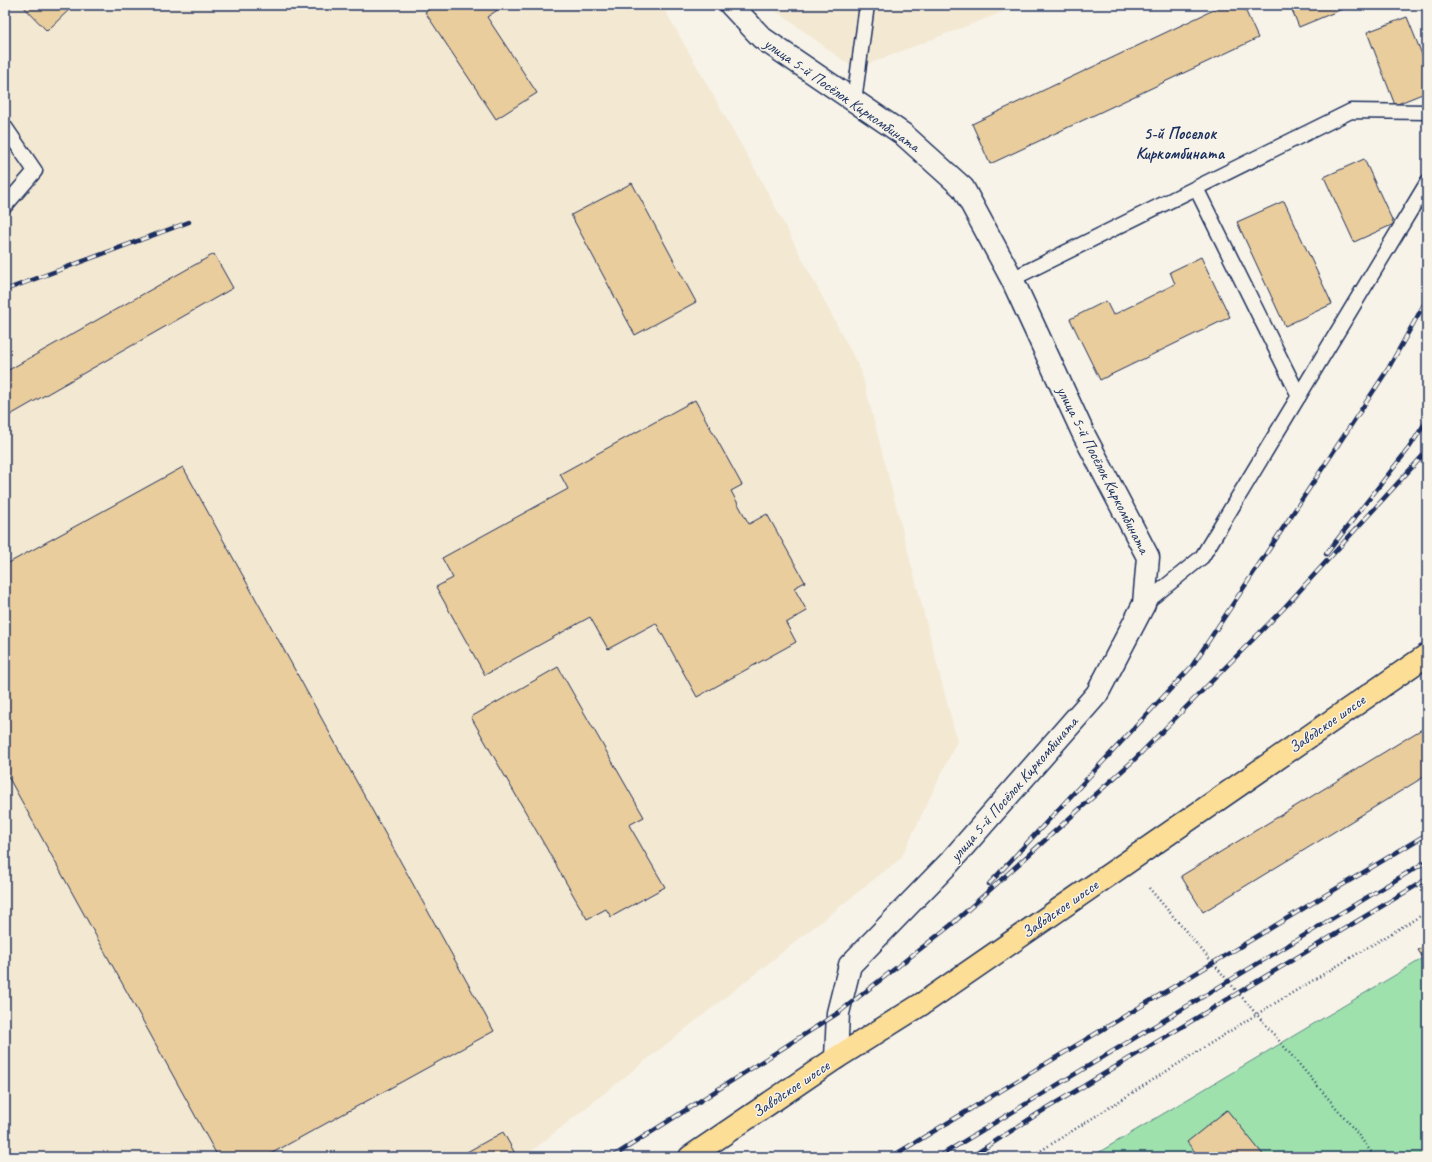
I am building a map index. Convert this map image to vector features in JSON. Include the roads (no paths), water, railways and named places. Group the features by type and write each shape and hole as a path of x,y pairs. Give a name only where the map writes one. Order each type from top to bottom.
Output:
{"main road":[{"name":"Заводское шоссе","path":"690,1157 836,1058 925,1002 1427,655"}],"street":[{"name":"улица 5-й Посёлок Киркомбината","path":"731,5 762,38 903,134 963,188 1012,279 1084,435 1148,557 1144,604 1097,694 948,864 850,965 838,1013 836,1058"}],"lane":[{"path":"854,101 867,5"},
{"path":"1012,279 1351,111 1427,112"},
{"path":"5,127 35,171 5,206"},
{"path":"1144,604 1202,557 1427,183"},
{"path":"1196,188 1299,396"}],"railway":[{"path":"5,290 189,222"},
{"path":"989,884 1192,666 1388,369 1427,299"},
{"path":"1326,554 1409,448 1427,420"},
{"path":"612,1157 838,1013 951,925 1134,760 1283,609 1427,451"},
{"path":"891,1157 1427,834"},
{"path":"938,1157 1427,861"},
{"path":"971,1157 1039,1113 1427,879"}],"district":[{"name":"5-й Поселок Киркомбината","path":"1180,143"}]}
